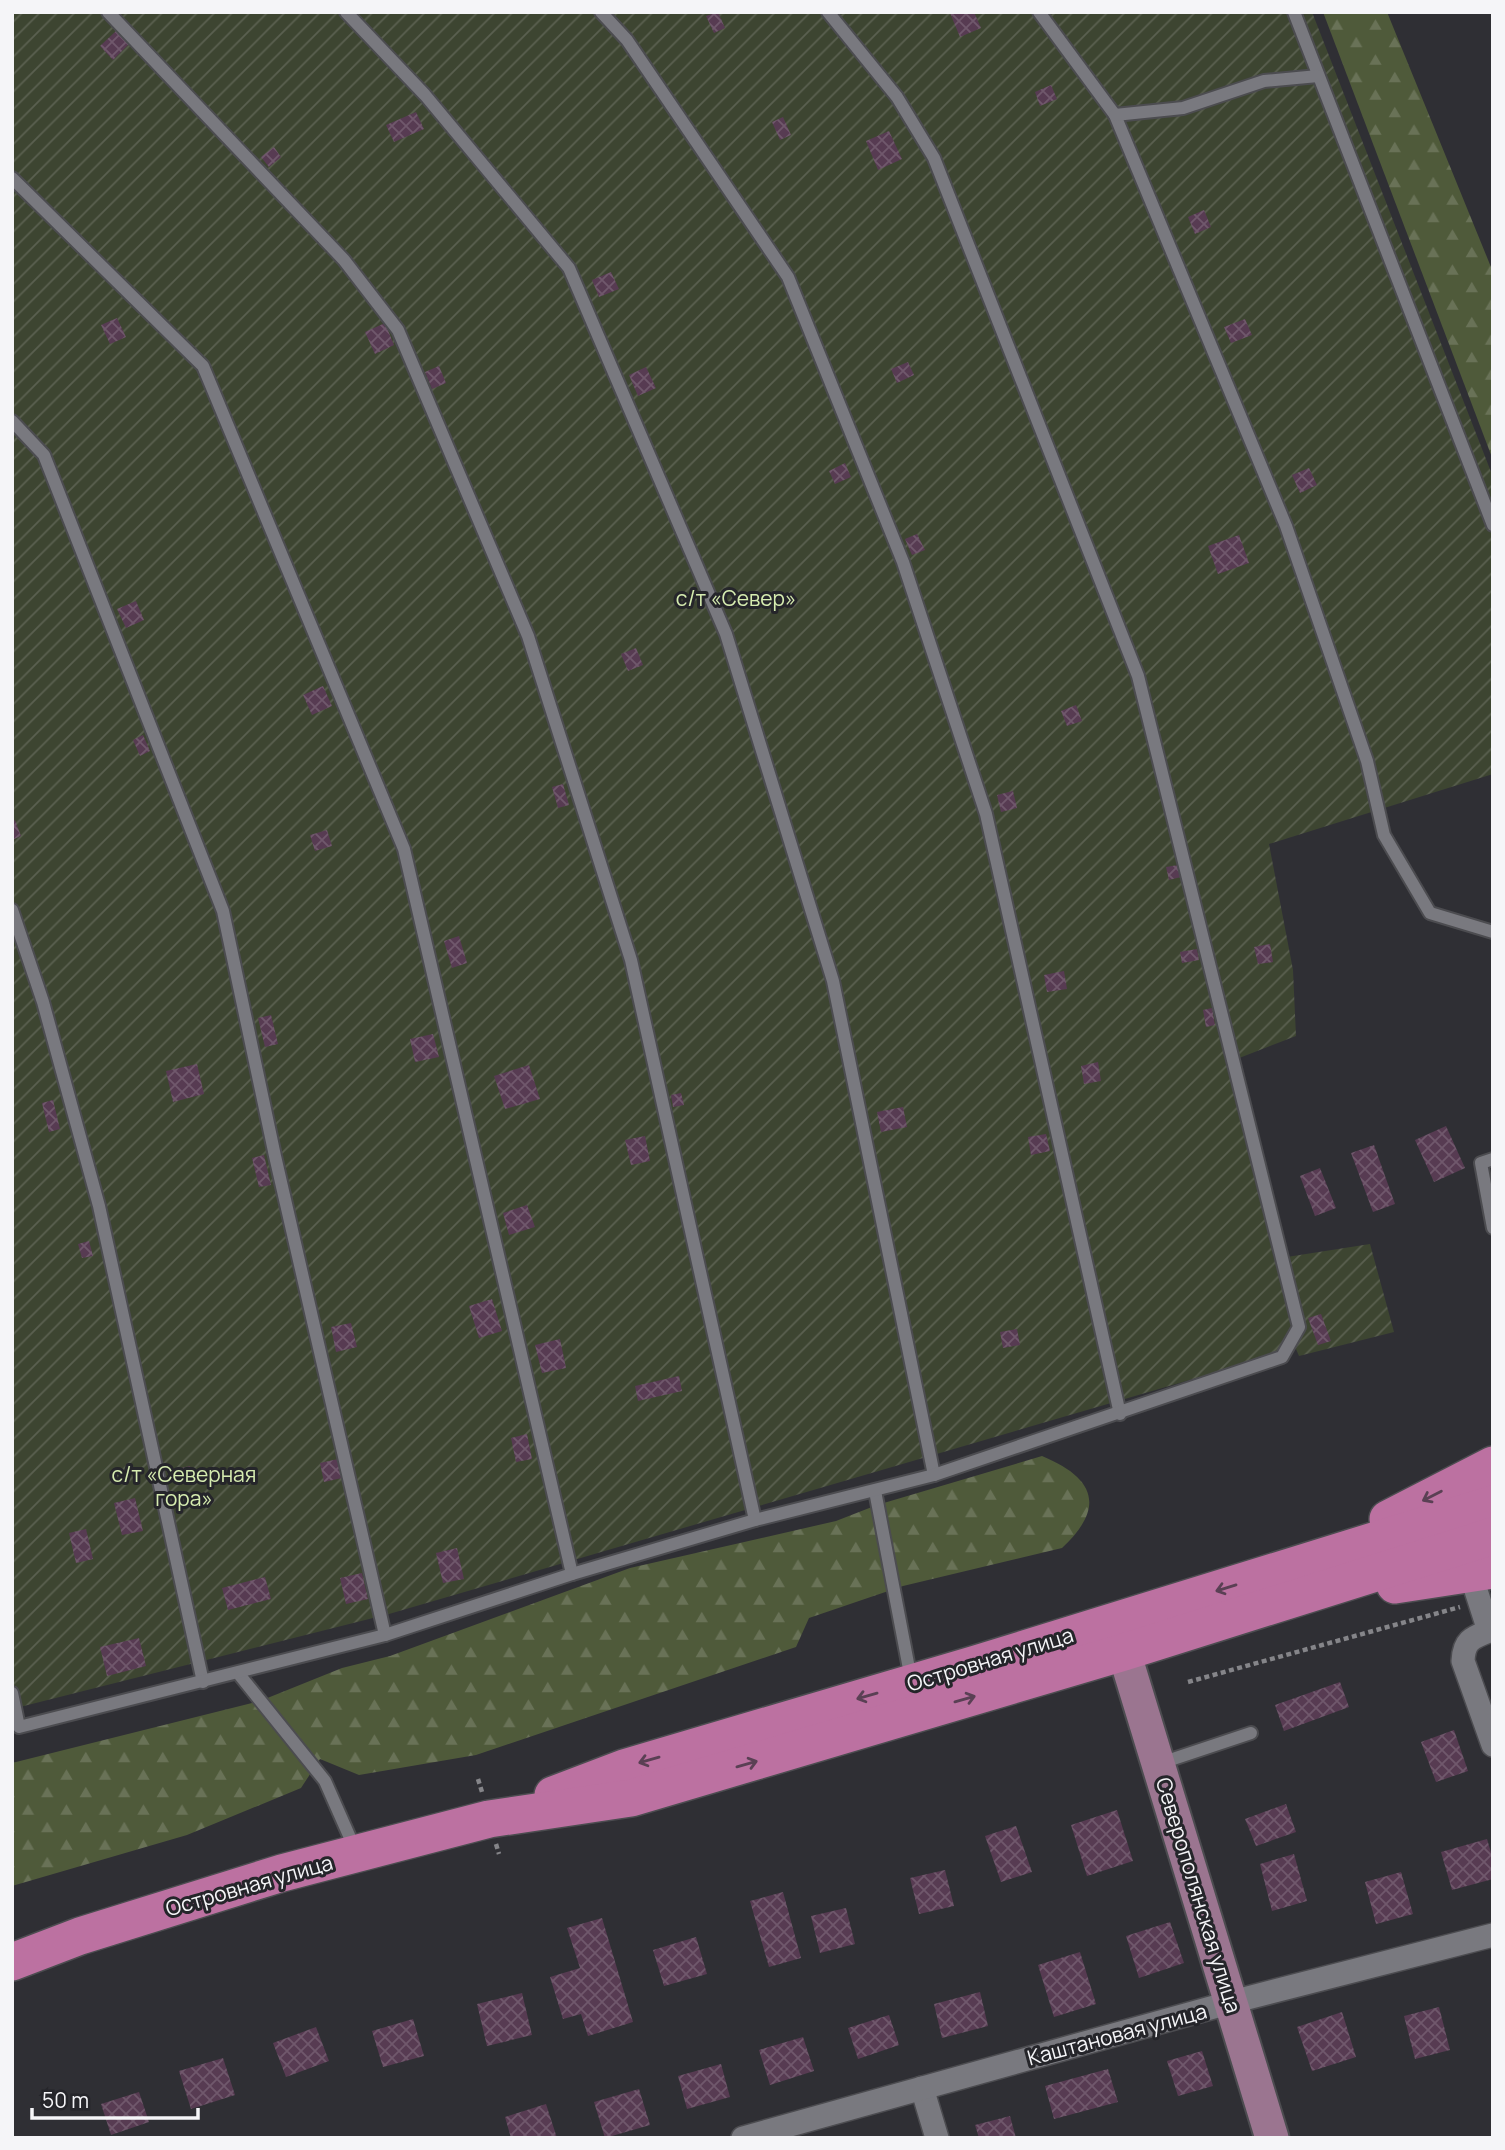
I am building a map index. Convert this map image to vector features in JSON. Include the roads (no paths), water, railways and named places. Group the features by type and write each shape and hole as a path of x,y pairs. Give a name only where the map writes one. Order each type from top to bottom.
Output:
{"main road":[{"path":"1296,1583 1493,1465"},
{"name":"Островная улица","path":"489,1819 631,1798 1124,1652 1493,1504"},
{"name":"Островная улица","path":"12,1962 80,1936 192,1900 489,1819 624,1768 912,1683 1296,1583 1493,1536"},
{"path":"1296,1583 1475,1584"}],"street":[{"path":"1475,1584 1491,1630 1470,1638 1463,1646 1463,1661 1493,1745"},
{"name":"Северополянская улица","path":"1124,1652 1272,2138"},
{"name":"Каштановая улица","path":"743,2138 1232,2002 1493,1935"},
{"path":"922,2088 937,2138"}],"lane":[{"path":"108,12 344,260 398,330 528,636 631,960 755,1520"},
{"path":"346,12 425,95 569,268 726,634 833,981 934,1475"},
{"path":"601,12 627,40 788,276 903,562 986,814 1120,1414"},
{"path":"12,1693 19,1727 385,1635 572,1574 755,1520 934,1475 1120,1414 1282,1357 1299,1326 1138,676 934,158 897,97 828,12"},
{"path":"1038,12 1115,115 1286,526 1367,761 1384,835 1430,914 1493,932"},
{"path":"1294,12 1493,525"},
{"path":"1115,115 1183,108 1264,81 1318,76"},
{"path":"12,178 203,366 404,849 572,1574"},
{"path":"12,421 44,455 223,911 275,1156 385,1635"},
{"path":"12,910 43,1002 99,1206 203,1682"},
{"path":"1493,1159 1480,1163 1493,1228"},
{"path":"876,1491 912,1683"},
{"path":"238,1673 325,1781 357,1854"},
{"path":"1158,1765 1251,1733"}],"park label":[{"name":"с/т «Север»","path":"736,598"},
{"name":"с/т «Северная гора»","path":"184,1486"}]}
